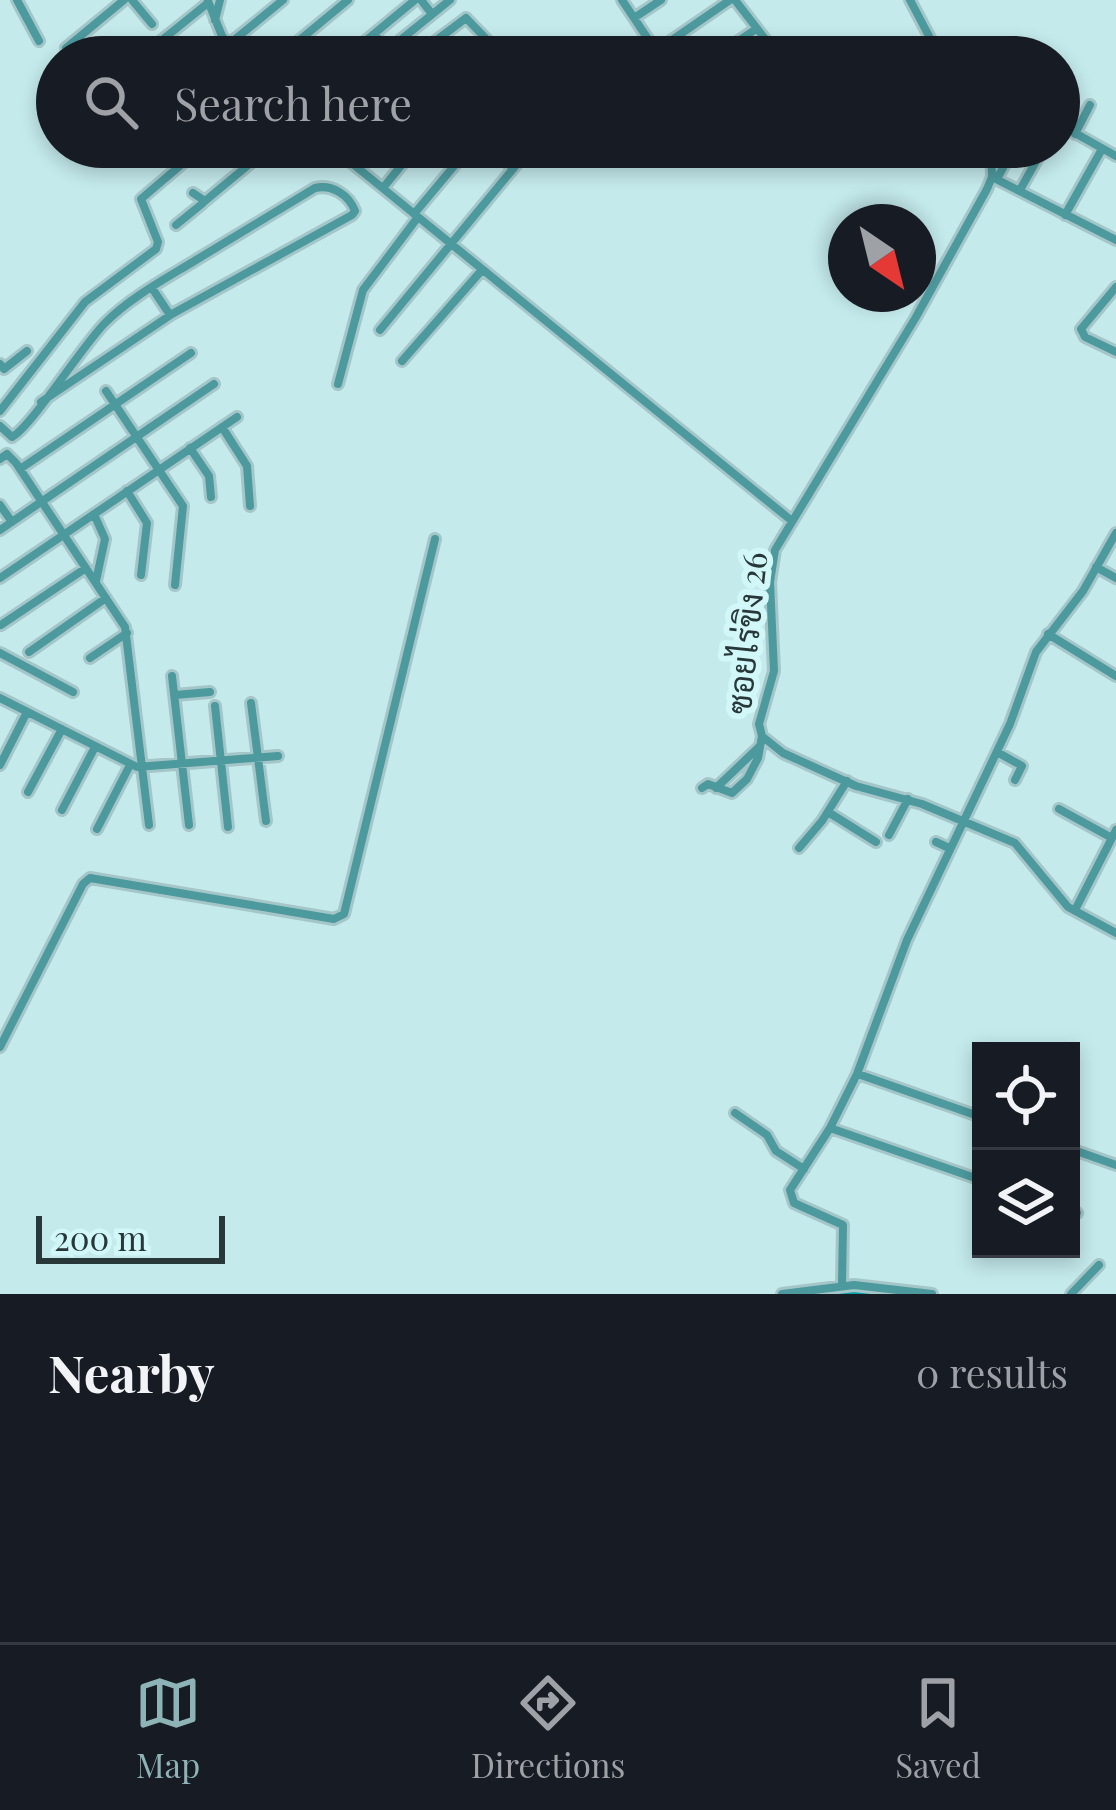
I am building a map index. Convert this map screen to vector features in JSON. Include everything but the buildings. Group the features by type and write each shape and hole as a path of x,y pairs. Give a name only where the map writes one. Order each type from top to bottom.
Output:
{"street":[{"path":"17,0 36,36"},
{"path":"82,36 128,0 152,24"},
{"path":"215,20 220,0"},
{"path":"239,36 283,0"},
{"path":"304,36 348,0"},
{"path":"372,36 418,0 432,14"},
{"path":"406,36 450,0"},
{"path":"622,0 646,36"},
{"path":"634,18 661,0"},
{"path":"683,36 733,0 762,36"},
{"path":"910,0 929,36"},
{"path":"166,36 208,1 223,36"},
{"path":"395,16 409,33"},
{"path":"442,36 466,18 485,36"},
{"path":"745,36 756,28"},
{"path":"1080,124 1090,105"},
{"path":"1080,137 1116,156"},
{"path":"1065,214 1102,149"},
{"path":"0,411 85,302 159,246 140,199 177,168"},
{"path":"176,225 245,168"},
{"path":"362,168 792,521"},
{"path":"383,188 399,168"},
{"path":"338,384 362,290 453,168"},
{"path":"380,330 513,168"},
{"path":"993,168 994,177 1114,235"},
{"name":"ซอยไร่ขิง 26","path":"1000,168 771,564 774,671 759,724 761,741 847,781 908,799 1015,843 1056,895 1116,933"},
{"path":"1020,190 1032,168"},
{"path":"1,428 16,435 41,402 105,323 152,288 315,188 328,188 351,202 352,215 170,315 41,402"},
{"path":"193,193 205,201"},
{"path":"402,361 482,271"},
{"path":"1116,287 1081,329 1085,337 1116,352"},
{"path":"152,288 170,315"},
{"path":"1,368 27,351"},
{"path":"20,469 191,353"},
{"path":"0,530 214,384"},
{"path":"106,392 185,512 176,585"},
{"path":"1,577 237,417"},
{"path":"222,427 248,466 250,506"},
{"path":"190,448 209,476 211,497"},
{"path":"0,459 7,454 20,469 127,633 149,825"},
{"path":"128,491 147,523 141,575"},
{"path":"0,505 12,522"},
{"path":"94,514 104,539 96,582"},
{"path":"842,1285 843,1225 802,1208 790,1197 794,1182 832,1129 907,940 949,848 1002,754 1036,652 1109,573 1116,533"},
{"path":"0,1047 83,884 91,878 334,919 344,914 435,539"},
{"path":"1,625 86,568"},
{"path":"29,652 106,598"},
{"path":"90,658 127,633"},
{"path":"1053,636 1116,676"},
{"path":"0,653 73,692"},
{"path":"172,676 190,825"},
{"path":"175,695 210,692"},
{"path":"0,698 142,768 278,756"},
{"path":"251,703 266,821"},
{"path":"215,706 228,826"},
{"path":"0,765 27,712"},
{"path":"28,792 62,729"},
{"path":"702,788 708,784 732,793 739,789 753,770 761,741"},
{"path":"62,811 95,747"},
{"path":"1002,754 1022,766 1015,780"},
{"path":"97,829 130,765"},
{"path":"799,848 847,781"},
{"path":"889,835 908,799"},
{"path":"1059,809 1114,834 1075,910"},
{"path":"828,812 876,842"},
{"path":"936,842 949,848"},
{"path":"857,1074 972,1115"},
{"path":"735,1113 767,1135 776,1151 804,1169"},
{"path":"832,1129 972,1177"},
{"path":"1074,1150 1116,1165"},
{"path":"1072,1294 1100,1265"},
{"path":"782,1294 842,1285 932,1294"}],"waterway":[{"path":"831,1290 899,1294"}]}
